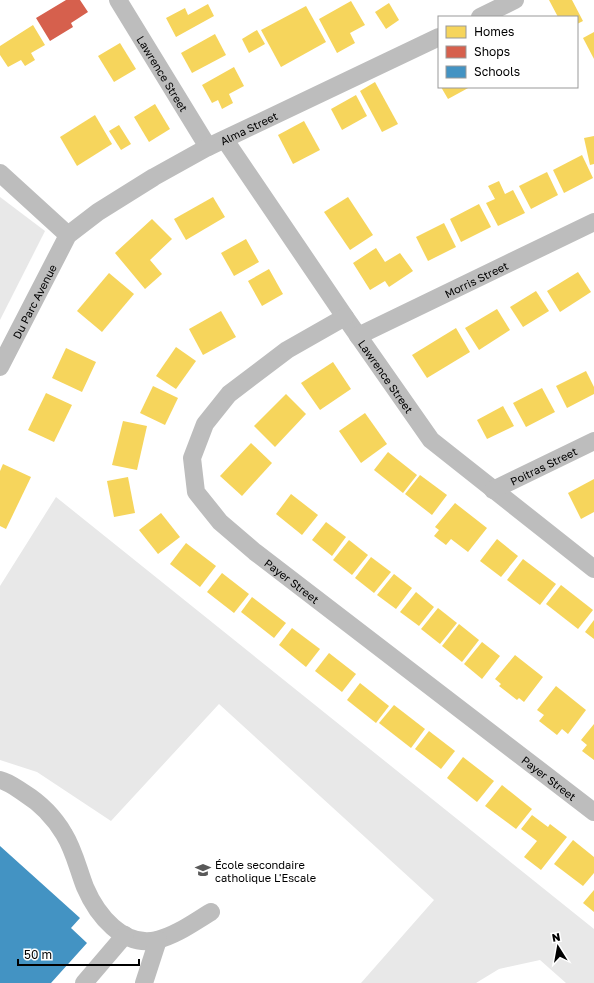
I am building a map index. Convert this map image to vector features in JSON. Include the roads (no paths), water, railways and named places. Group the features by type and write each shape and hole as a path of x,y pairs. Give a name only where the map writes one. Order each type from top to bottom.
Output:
{"street":[{"name":"Lawrence Street","path":"118,0 208,147"},
{"path":"482,16 515,0"},
{"name":"Alma Street","path":"68,235 98,212 154,176 208,147 438,37"},
{"name":"Lawrence Street","path":"225,140 358,336 431,440 594,569"},
{"path":"1,175 68,235"},
{"name":"Morris Street","path":"358,336 594,222"},
{"name":"Du Parc Avenue","path":"0,367 68,235"},
{"name":"Payer Street","path":"345,317 287,350 229,394 205,424 192,458 196,492 220,522 255,552 594,812"},
{"name":"Poitras Street","path":"493,490 594,441"},
{"path":"0,780 7,782 39,803 64,833 86,888 96,908 108,924 125,935 143,941 158,940 185,929 211,912"},
{"path":"84,983 125,935"},
{"path":"144,983 158,940"}],"place":[{"name":"École secondaire catholique L'Escale","path":"203,870"}]}
